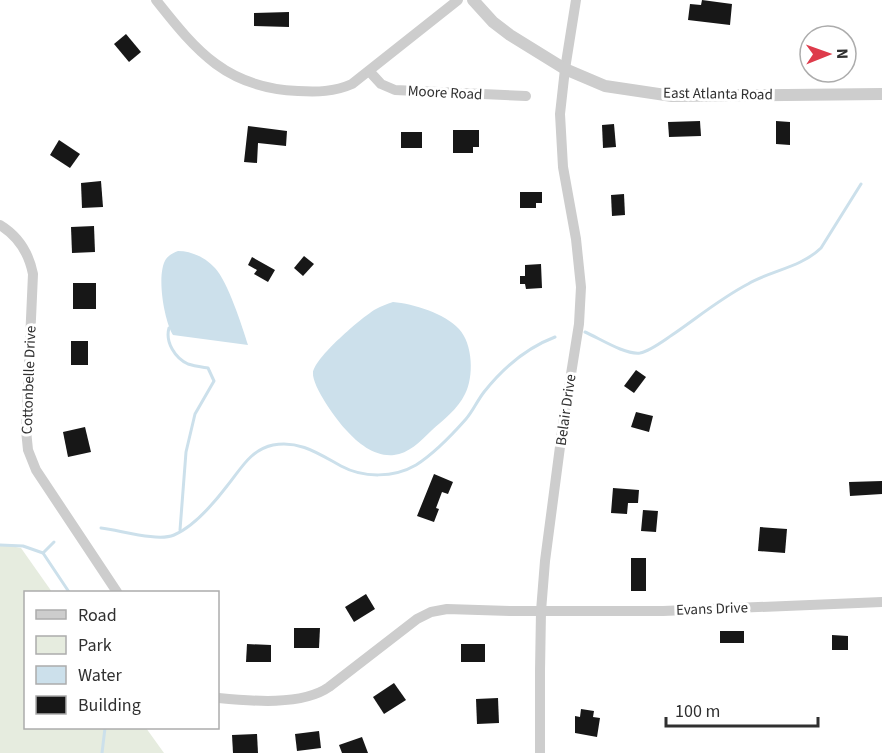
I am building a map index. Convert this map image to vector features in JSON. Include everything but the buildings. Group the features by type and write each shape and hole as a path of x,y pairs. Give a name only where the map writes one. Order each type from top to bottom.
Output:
{"street":[{"path":"156,0 187,38 209,60 245,82 274,90 330,91 352,84 370,72 458,0"},
{"name":"East Atlanta Road","path":"473,0 493,22 565,69 605,86 672,96 882,94"},
{"name":"Belair Drive","path":"540,753 541,611 545,561 579,324 581,286 576,239 562,167 560,114 576,0"},
{"name":"Moore Road","path":"370,72 381,84 395,90 526,96"},
{"name":"Cottonbelle Drive","path":"0,225 20,243 29,259 33,274 26,430 28,450 36,470 116,591"},
{"name":"Evans Drive","path":"541,611 663,611 882,602"},
{"path":"219,698 290,700 304,699 318,694 417,619 436,611 447,609 541,611"}],"green space":[{"path":"0,544 21,548 51,591 24,591 24,729 147,729 164,753 0,753"}],"water":[{"path":"178,251 203,258 220,275 234,305 248,345 173,335 164,308 161,286 166,259"},
{"path":"393,302 428,310 453,323 464,335 471,370 465,394 450,414 409,450 387,455 368,449 343,426 316,386 313,373 321,358 360,320 376,309"}],"waterway":[{"path":"585,332 612,346 634,353 652,348 757,279 813,255 821,248 861,184"},
{"path":"169,328 168,339 175,354 188,364 208,368 214,381 195,414 186,452 180,530"},
{"path":"101,528 158,537 174,535 203,514 252,456 273,445 301,446 359,473 378,475 407,469 423,460 449,438 484,392 507,367 534,347 555,337"},
{"path":"43,553 54,542"},
{"path":"0,545 23,546 43,553 68,591"},
{"path":"102,753 105,729"}]}
